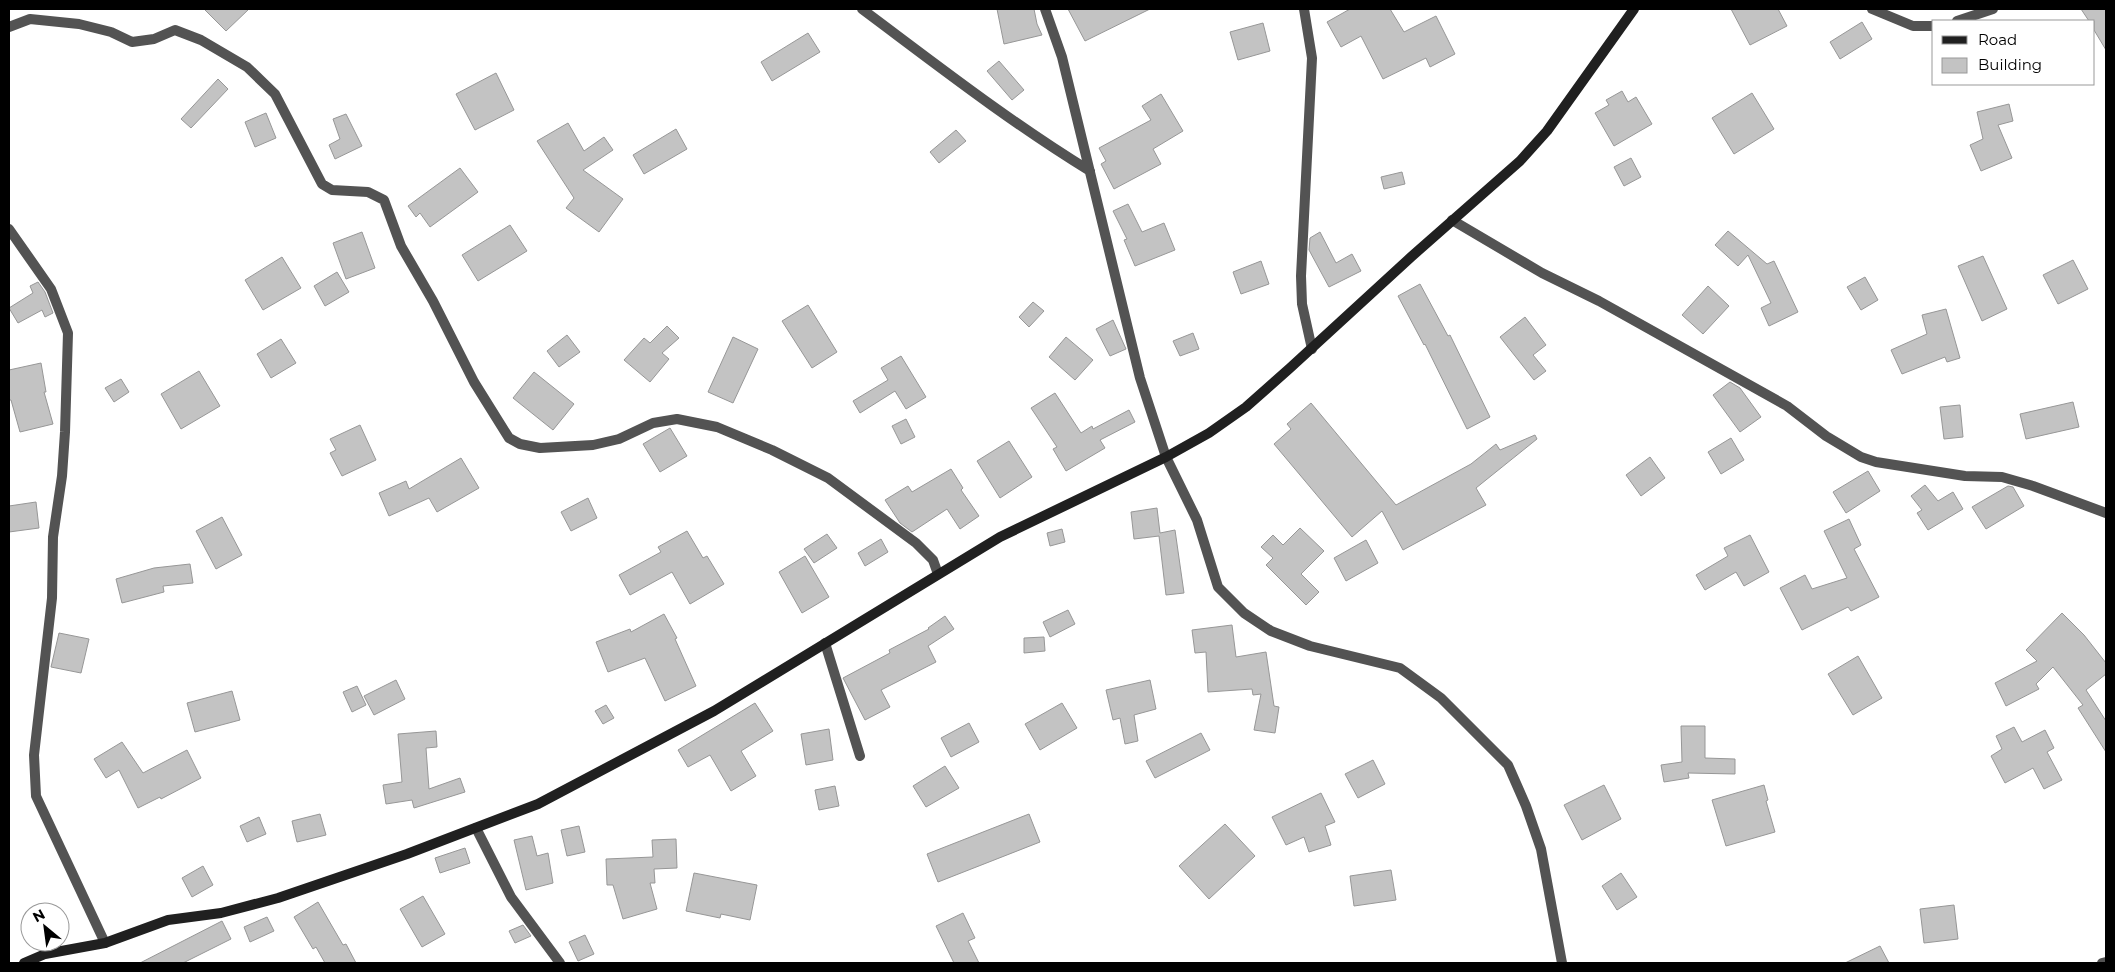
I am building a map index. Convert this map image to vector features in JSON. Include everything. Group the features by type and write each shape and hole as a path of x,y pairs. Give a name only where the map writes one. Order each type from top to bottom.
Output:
{"main road":[{"path":"24,963 45,954 105,942 168,920 221,914 278,898 406,854 538,804 714,711 1000,537 1166,457 1209,433 1246,407 1312,349 1410,256 1520,161 1547,131 1634,9"}],"street":[{"path":"862,9 972,93 1045,144 1090,171"},
{"path":"1045,9 1062,58 1140,378 1166,457 1197,520 1218,587 1244,613 1271,631 1310,646 1400,668 1441,698 1508,765 1526,806 1541,849 1562,963"},
{"path":"1304,9 1312,58 1301,276 1302,304 1312,349"},
{"path":"1872,9 1913,26 1932,26"},
{"path":"1960,20 1993,9"},
{"path":"9,27 30,19 79,24 111,32 132,42 154,39 175,30 201,40 247,67 274,94 322,184 332,190 368,192 384,200 401,246 434,301 474,382 509,438 520,444 540,448 593,446 619,439 653,423 677,419 717,427 772,450 828,478 916,543 933,560 938,574"},
{"path":"1452,220 1542,273 1600,301 1787,406 1826,436 1861,457 1876,462 1965,476 2002,476 2106,513"},
{"path":"9,229 51,290 68,333 66,432 53,537 52,598 34,755 36,796 105,942"},
{"path":"825,643 860,756"},
{"path":"476,828 512,897 560,963"},
{"path":"2102,963 2106,962"}],"building":[{"path":"204,9 249,9 226,31"},
{"path":"997,9 1034,9 1037,24 1042,35 1004,44"},
{"path":"1068,9 1150,9 1085,41"},
{"path":"1350,9 1390,9 1404,32 1436,16 1455,54 1430,67 1426,58 1383,79 1361,36 1341,47 1327,22"},
{"path":"1731,9 1778,9 1787,26 1750,45"},
{"path":"2081,9 2106,9 2106,50 2095,32 2095,20 2088,20"},
{"path":"1862,22 1872,39 1840,59 1830,42"},
{"path":"1263,23 1270,51 1238,60 1230,32"},
{"path":"808,33 820,52 772,81 761,62"},
{"path":"999,61 1024,90 1012,100 987,71"},
{"path":"496,73 514,110 475,130 456,94"},
{"path":"218,79 228,89 191,128 181,119"},
{"path":"1622,91 1628,102 1636,97 1652,124 1614,146 1595,113 1609,105 1606,100"},
{"path":"1752,93 1774,129 1734,154 1712,118"},
{"path":"1161,94 1183,131 1153,149 1161,164 1114,189 1101,164 1106,161 1099,148 1151,120 1142,106"},
{"path":"2009,104 2013,121 1998,125 2012,158 1981,171 1970,145 1983,139 1977,112"},
{"path":"266,113 276,138 255,147 245,122"},
{"path":"346,114 362,146 335,159 329,145 340,139 333,119"},
{"path":"568,123 584,151 604,137 613,150 583,170 623,199 599,232 566,208 574,198 537,141"},
{"path":"676,129 687,149 644,174 633,155"},
{"path":"956,130 966,141 939,163 930,152"},
{"path":"1631,158 1641,177 1624,186 1614,167"},
{"path":"460,168 478,192 430,227 420,213 416,217 408,206"},
{"path":"1402,172 1405,184 1384,189 1381,177"},
{"path":"1128,204 1142,232 1164,223 1175,250 1135,266 1124,240 1127,239 1113,211"},
{"path":"510,225 527,251 478,281 462,255"},
{"path":"1728,231 1767,264 1774,261 1798,312 1769,326 1761,308 1771,303 1748,255 1738,266 1715,245"},
{"path":"362,232 375,268 346,279 333,243"},
{"path":"1320,232 1336,263 1352,254 1361,271 1329,287 1309,250 1310,238"},
{"path":"1983,256 2007,309 1982,321 1958,266"},
{"path":"282,257 301,288 263,310 245,280"},
{"path":"2073,260 2088,289 2058,304 2043,275"},
{"path":"1261,261 1269,284 1241,294 1233,272"},
{"path":"337,272 349,292 325,306 314,286"},
{"path":"1865,277 1878,300 1861,310 1847,287"},
{"path":"38,282 45,292 53,313 45,317 42,310 18,323 9,308 33,293 30,286"},
{"path":"1420,284 1448,336 1450,335 1490,417 1467,429 1425,344 1398,296"},
{"path":"1708,286 1729,306 1703,334 1682,315"},
{"path":"1033,302 1044,311 1029,327 1019,317"},
{"path":"808,305 837,352 812,368 782,321"},
{"path":"1946,309 1960,358 1947,362 1945,357 1902,374 1891,350 1927,334 1922,315"},
{"path":"1525,317 1546,345 1533,355 1546,371 1534,380 1500,337"},
{"path":"1113,320 1126,349 1110,356 1096,329"},
{"path":"667,326 679,338 662,353 669,359 650,382 624,360 644,338 650,343"},
{"path":"1193,333 1199,349 1180,356 1173,341"},
{"path":"567,335 580,352 559,367 547,351"},
{"path":"733,337 758,349 733,403 708,392"},
{"path":"1066,337 1093,360 1075,380 1049,357"},
{"path":"281,339 296,363 271,378 257,354"},
{"path":"901,356 926,397 906,409 895,391 860,413 853,401 888,380 881,368"},
{"path":"41,363 46,392 44,392 53,424 20,432 11,400 9,400 9,370"},
{"path":"199,371 220,406 181,429 161,394"},
{"path":"534,372 574,404 553,430 513,398"},
{"path":"121,379 129,392 114,402 105,388"},
{"path":"1730,382 1740,388 1761,417 1740,432 1713,395"},
{"path":"1055,393 1081,433 1092,426 1093,429 1129,410 1135,422 1100,440 1105,448 1066,471 1053,449 1057,447 1031,408"},
{"path":"2073,402 2079,427 2026,439 2020,414"},
{"path":"1311,403 1396,505 1471,464 1496,444 1500,450 1535,435 1537,439 1476,488 1486,505 1403,550 1382,511 1352,537 1274,444 1291,429 1287,424"},
{"path":"1960,405 1963,437 1944,439 1940,407"},
{"path":"906,419 915,437 901,444 892,426"},
{"path":"360,425 376,460 342,476 330,453 336,450 330,439"},
{"path":"670,428 687,456 660,472 643,444"},
{"path":"1731,438 1744,460 1721,474 1708,452"},
{"path":"1009,441 1032,477 1000,498 977,461"},
{"path":"1650,457 1665,478 1641,496 1626,475"},
{"path":"461,458 479,488 437,512 429,498 389,516 379,493 406,481 409,489"},
{"path":"951,469 963,488 961,490 979,516 960,529 947,509 912,532 900,523 885,500 908,486 912,492"},
{"path":"1868,471 1880,491 1846,513 1833,492"},
{"path":"1925,485 1938,501 1953,492 1963,509 1928,530 1917,513 1922,510 1911,496"},
{"path":"2008,486 2013,487 2024,506 1986,529 1972,507"},
{"path":"588,498 597,518 571,531 561,512"},
{"path":"36,502 39,528 9,532 9,506"},
{"path":"1157,508 1160,533 1175,530 1184,593 1166,595 1159,536 1134,539 1131,512"},
{"path":"222,517 242,555 216,569 196,531"},
{"path":"1849,519 1861,545 1854,549 1879,597 1851,611 1848,607 1802,630 1780,588 1805,575 1812,589 1847,578 1824,531"},
{"path":"1300,528 1324,551 1301,574 1319,592 1306,605 1266,565 1273,558 1261,547 1273,535 1283,545"},
{"path":"1062,529 1065,542 1050,546 1047,533"},
{"path":"687,531 703,558 707,556 724,584 690,604 672,572 630,595 619,575 661,552 658,547"},
{"path":"827,534 837,548 814,563 804,549"},
{"path":"1750,535 1769,572 1744,586 1736,572 1705,590 1696,575 1728,556 1724,548"},
{"path":"881,539 888,552 865,566 858,553"},
{"path":"1366,540 1378,563 1346,581 1334,558"},
{"path":"805,556 829,597 802,613 779,572"},
{"path":"190,564 193,583 163,586 164,592 122,603 116,579 154,568"},
{"path":"1068,610 1075,624 1050,637 1043,622"},
{"path":"2062,613 2084,635 2106,663 2106,674 2086,690 2106,721 2106,752 2078,708 2083,705 2053,667 2036,684 2039,689 2006,706 1995,683 2037,661 2026,650"},
{"path":"664,614 677,638 675,639 696,686 665,701 645,658 608,672 596,642 630,629 631,632"},
{"path":"945,616 954,629 928,646 936,662 881,690 890,707 865,720 843,678 890,653 889,650 929,629"},
{"path":"1232,625 1236,657 1266,652 1274,706 1279,707 1275,733 1254,730 1261,694 1253,695 1252,689 1208,692 1206,652 1195,653 1192,630"},
{"path":"59,633 89,639 81,673 51,667"},
{"path":"1044,637 1045,651 1024,653 1024,638"},
{"path":"1858,656 1882,698 1853,715 1828,674"},
{"path":"396,680 405,699 374,715 364,696"},
{"path":"1150,680 1156,709 1134,715 1138,741 1125,744 1120,718 1113,720 1106,690"},
{"path":"357,686 366,705 352,712 343,692"},
{"path":"232,691 240,720 195,732 187,703"},
{"path":"755,703 773,731 741,751 756,776 731,791 710,755 688,767 678,750"},
{"path":"1062,703 1077,728 1040,750 1025,724"},
{"path":"606,705 614,718 603,724 595,711"},
{"path":"969,723 979,742 951,757 941,738"},
{"path":"1681,726 1705,726 1705,758 1735,759 1735,774 1688,773 1689,778 1664,782 1661,765 1682,762"},
{"path":"2014,727 2022,742 2045,730 2054,748 2047,752 2062,780 2044,789 2033,768 2005,783 1991,756 2002,749 1996,736"},
{"path":"829,729 833,760 806,765 801,734"},
{"path":"436,731 437,747 426,748 429,789 460,778 465,792 414,808 412,800 386,804 383,785 402,782 398,734"},
{"path":"1201,733 1210,750 1155,778 1146,761"},
{"path":"122,742 143,773 187,750 201,778 161,799 160,797 138,808 119,770 106,778 94,759"},
{"path":"1373,760 1385,784 1358,798 1345,774"},
{"path":"945,766 959,788 926,807 913,786"},
{"path":"1604,785 1621,819 1582,840 1564,805"},
{"path":"1764,785 1768,800 1766,801 1775,832 1726,846 1712,800"},
{"path":"835,786 839,806 819,810 815,790"},
{"path":"1321,793 1335,822 1325,826 1331,845 1309,852 1304,837 1286,845 1272,817"},
{"path":"320,814 326,835 297,842 292,821"},
{"path":"1029,814 1040,842 938,882 927,854"},
{"path":"259,817 266,834 247,842 240,826"},
{"path":"1225,824 1255,856 1209,899 1179,866"},
{"path":"579,826 585,852 567,856 561,830"},
{"path":"532,836 537,856 548,853 553,883 526,890 514,840"},
{"path":"676,839 677,868 654,869 655,883 650,883 657,909 623,919 613,885 607,885 606,859 653,857 652,840"},
{"path":"465,848 470,863 440,873 435,858"},
{"path":"203,866 213,885 192,897 182,878"},
{"path":"1391,870 1396,900 1354,906 1350,876"},
{"path":"694,873 757,885 750,920 721,914 720,918 686,911"},
{"path":"1621,873 1637,897 1617,910 1602,886"},
{"path":"423,896 445,934 422,947 400,909"},
{"path":"318,902 343,945 346,944 356,963 325,963 316,947 313,949 294,917"},
{"path":"1954,905 1958,939 1924,943 1920,909"},
{"path":"963,913 975,938 968,941 979,963 954,963 936,926"},
{"path":"267,917 274,931 250,942 244,927"},
{"path":"222,921 231,939 183,963 140,963"},
{"path":"523,925 531,936 515,943 509,931"},
{"path":"585,935 594,954 578,961 569,942"},
{"path":"1880,946 1889,963 1845,963"}]}
